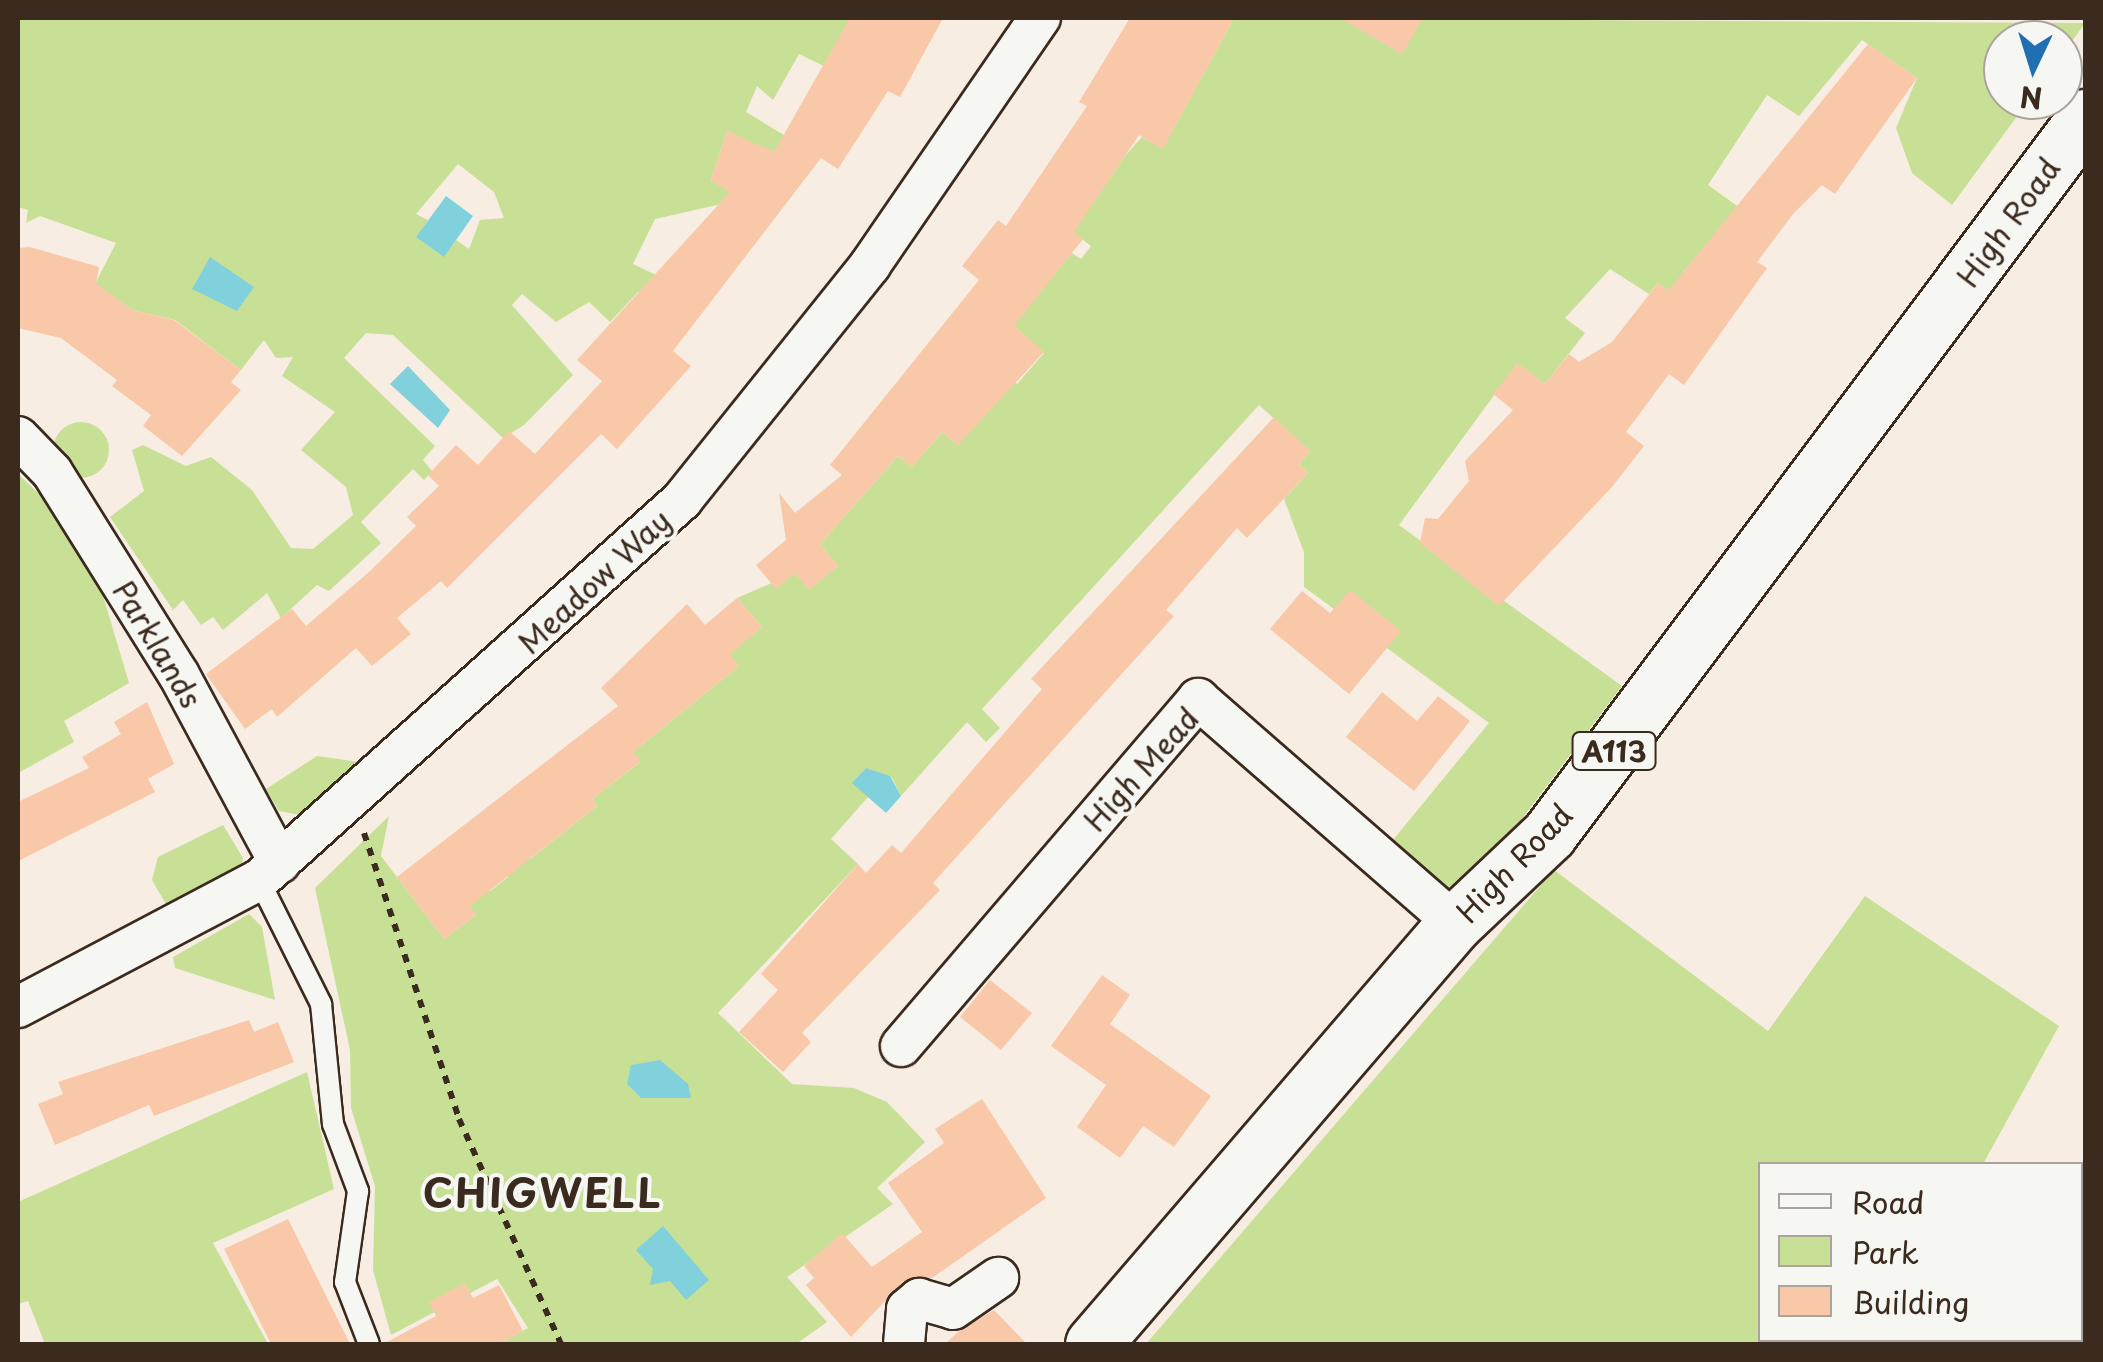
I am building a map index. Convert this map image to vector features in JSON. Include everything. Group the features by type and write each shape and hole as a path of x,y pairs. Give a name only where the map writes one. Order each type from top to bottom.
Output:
{"main road":[{"name":"High Road","path":"1093,1344 1456,923 1549,834 1648,708 2086,117"}],"street":[{"name":"Meadow Way","path":"18,1007 269,871 351,804 682,500 870,265 1040,18"},
{"name":"Parklands","path":"18,437 52,472 179,675 269,871"},
{"name":"High Mead","path":"900,1046 1198,699 1456,923"},
{"path":"904,1344 906,1309 920,1299 953,1309 998,1279"}],"lane":[{"path":"269,871 320,1004 334,1124 358,1191 345,1282 369,1344"}],"path":[{"path":"351,804 459,1118 561,1344"}],"green space":[{"path":"18,18 850,18 828,68 799,54 773,100 757,86 746,112 799,144 791,163 727,131 711,180 732,193 726,203 655,219 633,264 656,275 662,314 638,292 610,322 589,302 556,322 522,294 512,305 573,375 524,425 503,438 393,335 366,333 344,358 435,446 423,460 432,471 424,480 413,469 361,522 381,543 329,591 317,585 281,618 267,593 223,630 213,617 201,625 183,600 173,610 110,517 144,491 132,450 143,445 186,466 211,457 252,490 291,548 313,549 353,515 346,487 301,450 335,412 282,376 293,357 276,358 264,340 241,370 175,320 132,310 95,284 116,243 40,216 26,223 28,210 18,207","holes":["458,164 494,192 504,218 480,220 469,249 456,240 444,256 417,237 428,220 416,214"]},
{"path":"1234,18 1983,22 1983,120 2014,120 1952,205 1912,173 1896,128 1917,78 1862,40 1799,116 1767,95 1708,185 1740,208 1683,272 1691,279 1677,298 1658,283 1649,294 1610,269 1565,318 1585,333 1545,384 1517,364 1399,525 1622,686 1448,917 1379,857 1489,723 1304,587 1304,552 1284,499 1308,473 1299,464 1310,451 1259,405 982,709 1000,728 986,742 967,722 901,796 892,778 866,768 853,783 868,797 831,839 858,864 718,1013 792,1084 854,1088 887,1102 925,1142 877,1188 893,1204 787,1277 827,1322 796,1344 498,1344 528,1328 497,1279 391,1335 373,1270 375,1186 351,1108 350,1050 315,888 389,816 381,856 444,939 476,915 455,887 475,871 490,891 508,877 488,850 530,859 597,806 592,799 640,762 633,752 739,666 729,654 762,627 737,598 795,573 809,589 838,566 820,544 898,456 912,467 942,432 958,445 1006,375 1017,384 1044,353 1013,325 1072,253 1081,259 1091,246 1073,232 1125,156 1142,137 1163,148"},
{"path":"81,422 101,430 109,450 101,470 81,478 61,470 53,450 61,430"},
{"path":"18,474 51,505 101,589 129,683 64,721 74,742 18,773"},
{"path":"317,756 366,763 310,817 279,811 266,789"},
{"path":"223,825 243,858 240,874 170,911 152,880 158,857"},
{"path":"1554,870 1768,1031 1865,896 2059,1026 1984,1162 1758,1162 1758,1342 1918,1344 1146,1344"},
{"path":"249,914 262,927 275,1000 175,968 173,957"},
{"path":"307,1072 334,1189 213,1243 268,1344 45,1344 28,1301 18,1304 18,1202"}],"water":[{"path":"446,196 473,216 444,257 416,237"},
{"path":"210,257 254,287 237,311 192,289"},
{"path":"408,366 450,410 438,428 390,384"},
{"path":"866,768 890,776 901,796 886,813 852,783"},
{"path":"660,1060 688,1084 691,1098 641,1098 627,1084 631,1065"},
{"path":"663,1226 709,1280 686,1300 670,1281 650,1285 653,1269 636,1250"}],"building":[{"path":"850,18 943,18 900,97 888,91 838,169 821,158 673,351 691,366 617,449 601,434 447,588 441,581 397,618 411,634 372,666 356,648 277,717 272,709 245,729 206,674 292,609 306,626 369,572 416,526 407,517 439,486 428,475 456,445 478,465 509,431 535,454 602,381 577,360 730,192 711,180 727,131 774,152"},
{"path":"1130,18 1234,18 1163,149 1139,135 1074,232 1083,239 1014,326 1044,352 958,445 942,432 912,467 898,456 820,544 838,566 809,590 795,573 776,589 756,565 786,540 779,493 795,513 842,475 830,465 979,280 962,266 998,220 1006,226 1087,106 1079,102"},
{"path":"1340,18 1423,18 1402,54"},
{"path":"1868,44 1917,78 1835,194 1822,185 1793,214 1757,262 1767,268 1684,385 1669,374 1626,432 1644,446 1612,487 1499,606 1420,543 1425,518 1438,519 1469,481 1465,461 1513,410 1493,394 1518,363 1545,384 1569,354 1579,362 1612,342 1658,283 1668,291"},
{"path":"30,247 99,267 96,283 132,310 174,320 241,370 231,382 241,390 182,456 143,426 151,415 112,386 117,380 61,338 18,328 18,248"},
{"path":"1274,417 1310,451 1299,464 1308,473 1247,538 1237,528 1166,610 1174,616 933,883 940,890 802,1033 811,1042 783,1072 739,1032 778,990 761,974 858,864 866,873 892,845 901,853 1042,689 1031,679"},
{"path":"1350,590 1401,631 1349,694 1270,629 1302,591 1330,613"},
{"path":"737,598 762,627 730,654 739,666 633,752 641,761 592,799 597,806 470,906 476,915 444,939 397,877 618,706 601,688 687,604 705,625"},
{"path":"1382,692 1417,721 1438,696 1470,721 1414,791 1346,737"},
{"path":"147,702 174,764 148,779 155,792 18,861 18,802 89,768 82,757 121,734 114,722"},
{"path":"1102,975 1130,995 1110,1024 1211,1096 1174,1147 1143,1126 1120,1158 1077,1127 1106,1085 1051,1046"},
{"path":"990,980 1032,1013 1001,1050 960,1017"},
{"path":"249,1020 254,1032 278,1022 294,1062 154,1116 149,1105 55,1145 38,1104 63,1094 58,1082"},
{"path":"982,1099 1046,1198 932,1278 904,1281 851,1337 806,1285 814,1278 804,1266 842,1233 872,1267 922,1232 888,1183 944,1143 935,1129"},
{"path":"288,1219 350,1344 271,1344 224,1249"},
{"path":"465,1283 473,1298 499,1285 523,1331 498,1344 383,1344 436,1316 429,1302"},
{"path":"994,1310 1027,1344 945,1344 958,1332"}],"district":[{"name":"CHIGWELL","path":"543,1192"}]}
